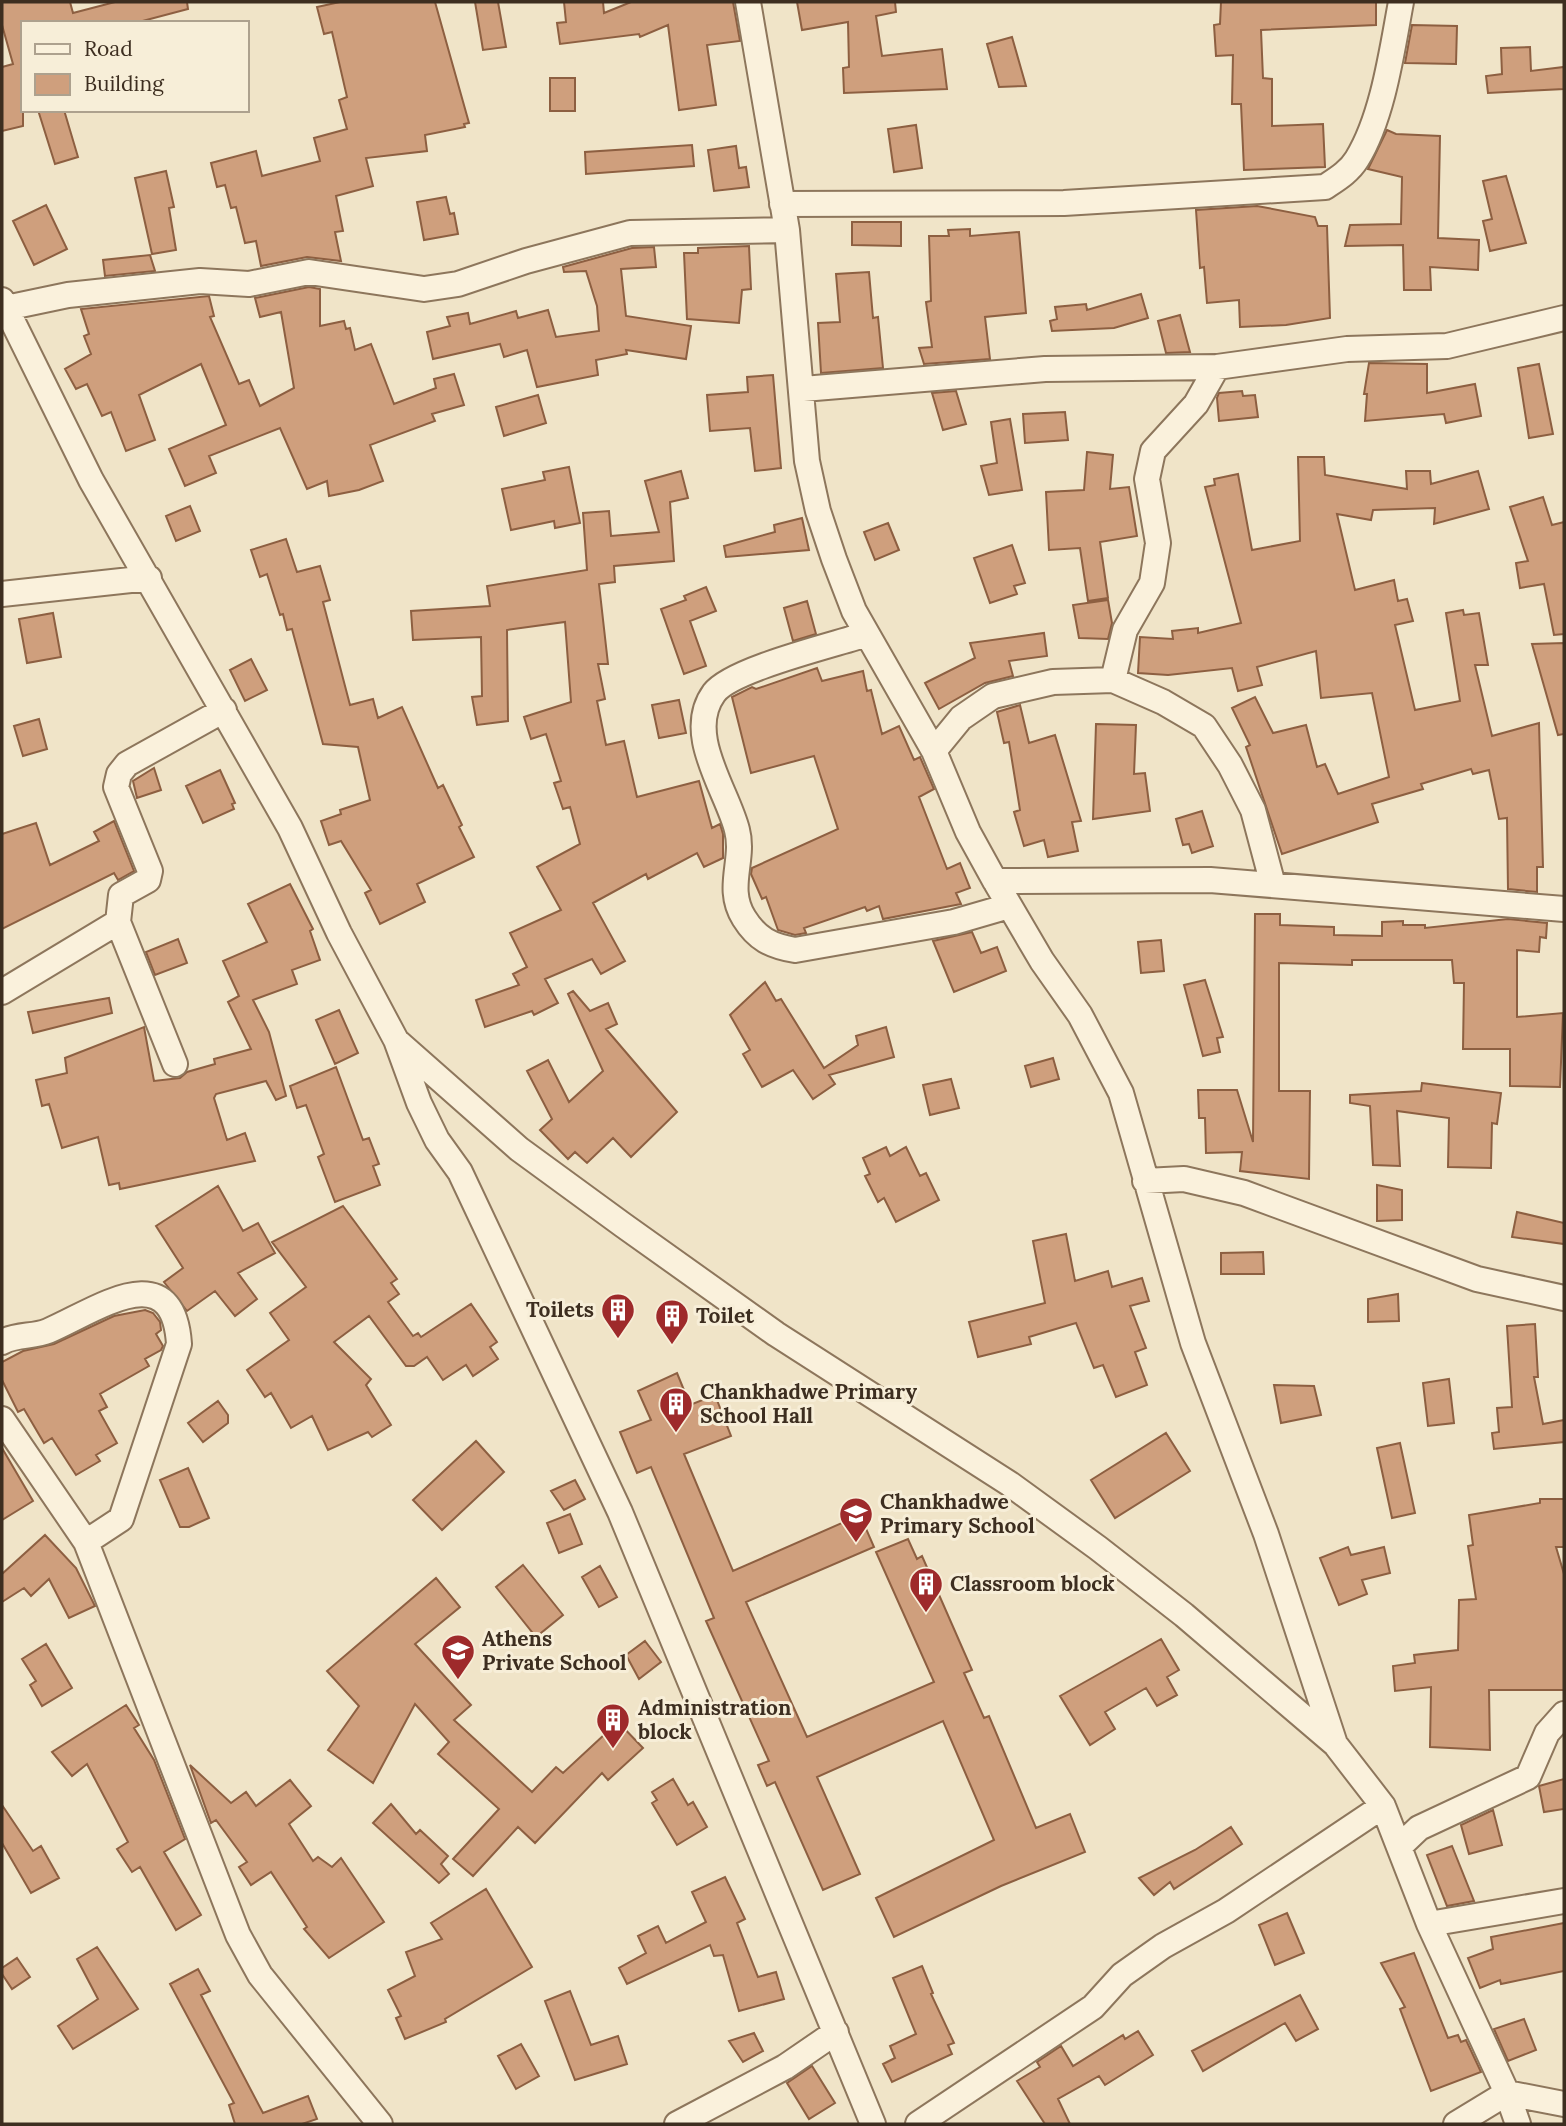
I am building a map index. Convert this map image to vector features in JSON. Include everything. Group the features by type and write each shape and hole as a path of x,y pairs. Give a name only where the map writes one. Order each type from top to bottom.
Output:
{"street":[{"path":"748,2 787,230 803,389 807,461 818,511 854,611 934,751 968,832 1009,906 1080,1015 1121,1093 1144,1181 1193,1343 1266,1534 1335,1744"},
{"path":"782,204 1064,203 1325,187 1344,175 1358,159 1389,66 1401,2"},
{"path":"787,230 630,233 458,284 424,289 309,272 249,284 200,281 4,304 91,480 290,828 339,933 396,1040 419,1103 437,1140 460,1172 620,1512 804,1963 836,2032 873,2124"},
{"path":"803,389 1045,369 1217,367 1347,349 1447,346 1564,318"},
{"path":"1113,680 1125,630 1152,583 1158,544 1147,479 1153,451 1196,404 1217,367"},
{"path":"2,594 149,578"},
{"path":"867,634 732,678 714,694 705,717 706,745 737,830 740,852 734,895 742,916 756,934 772,946 795,950 954,922 1009,906"},
{"path":"934,751 961,718 993,696 1053,682 1113,680 1163,702 1204,726 1230,765 1253,810 1273,885"},
{"path":"175,1064 118,922 121,895 148,880 150,871 116,787 119,774 127,764 224,710"},
{"path":"995,881 1131,878 1210,880 1564,909"},
{"path":"2,992 118,922"},
{"path":"396,1040 519,1149 623,1226 776,1334 1010,1484 1098,1548 1194,1623 1335,1744 1383,1806 1429,1924 1507,2093 1518,2124"},
{"path":"1144,1181 1184,1179 1244,1194 1477,1279 1564,1298"},
{"path":"2,1342 45,1332 123,1295 149,1293 165,1303 177,1320 179,1344 121,1519 86,1542"},
{"path":"2,1419 86,1542 238,1936 260,1975 380,2124"},
{"path":"1399,1847 1419,1828 1528,1777 1547,1733 1564,1714"},
{"path":"918,2124 1093,2007 1122,1975 1163,1947 1226,1911 1383,1806"},
{"path":"1429,1924 1564,1901"},
{"path":"677,2124 785,2067 836,2032"},
{"path":"1455,2124 1507,2093 1564,2104"}],"building":[{"path":"2,2 70,2 73,13 115,2 187,2 188,9 143,21 21,21 23,126 2,131 2,67 13,64 2,25"},
{"path":"340,2 435,2 469,123 464,124 465,127 425,135 427,151 366,158 373,186 336,196 343,231 335,232 341,261 307,257 261,266 256,241 245,243 236,207 231,208 225,185 217,187 211,163 256,151 262,176 320,161 314,138 347,129 339,100 347,97 332,32 324,34 317,7"},
{"path":"475,2 498,2 506,47 483,50"},
{"path":"564,2 603,2 604,13 631,2 733,2 740,41 707,45 716,105 679,110 668,25 640,37 639,34 560,44 557,23 566,22"},
{"path":"797,2 895,2 896,12 876,16 882,56 942,49 947,89 844,93 843,68 849,67 848,22 802,30"},
{"path":"1221,2 1376,2 1376,25 1261,30 1263,78 1272,79 1272,126 1323,124 1325,167 1244,170 1241,104 1232,104 1233,55 1216,56 1214,25 1220,24"},
{"path":"1412,25 1457,26 1456,64 1405,63"},
{"path":"1012,37 1026,86 999,87 987,44"},
{"path":"1530,47 1531,71 1564,67 1564,89 1488,93 1486,76 1502,74 1501,48"},
{"path":"550,78 575,78 575,111 550,111"},
{"path":"39,112 65,112 78,157 55,164"},
{"path":"916,125 922,168 894,172 888,129"},
{"path":"1387,130 1396,134 1440,136 1438,238 1479,240 1478,270 1430,267 1431,290 1404,290 1403,245 1345,246 1350,225 1401,224 1402,177 1368,169"},
{"path":"692,145 694,166 586,174 585,152"},
{"path":"736,146 739,168 746,167 749,187 714,191 708,150"},
{"path":"166,171 174,207 169,208 176,250 152,254 135,178"},
{"path":"1506,176 1526,243 1490,251 1483,221 1492,219 1483,181"},
{"path":"446,197 450,214 454,213 458,234 424,240 417,202"},
{"path":"46,205 67,249 34,265 13,221"},
{"path":"1257,206 1315,217 1318,226 1327,226 1330,318 1286,325 1240,327 1239,300 1207,303 1204,267 1200,268 1196,210"},
{"path":"852,222 901,222 901,246 852,245"},
{"path":"970,229 970,236 1019,232 1026,313 985,317 990,359 924,364 919,348 932,347 926,302 931,301 929,236 949,236 948,230"},
{"path":"749,246 751,289 742,290 739,323 687,319 684,253 698,253 698,248"},
{"path":"654,247 656,267 621,269 626,316 691,326 686,359 626,350 627,354 596,360 598,375 537,387 527,350 504,357 500,344 433,359 427,332 450,326 447,317 468,313 470,324 516,311 518,318 548,310 556,337 599,331 597,306 586,271 564,272 563,267 632,248"},
{"path":"150,255 155,271 105,276 103,260"},
{"path":"869,272 873,318 878,317 883,368 821,373 818,323 840,322 836,274"},
{"path":"309,287 320,289 320,326 344,321 346,329 350,328 355,350 371,344 394,404 436,388 434,379 454,374 464,405 432,414 435,421 370,445 383,481 359,490 329,496 327,481 307,489 280,428 209,456 216,473 185,486 169,449 226,425 201,364 139,395 155,440 126,451 111,412 102,416 87,384 76,389 65,369 91,354 84,336 89,334 81,309 209,296 214,316 210,317 239,384 249,380 260,406 294,388 281,312 260,317 255,298"},
{"path":"1141,294 1148,318 1114,328 1052,331 1050,321 1057,319 1055,307 1086,304 1087,310"},
{"path":"1180,315 1190,352 1166,353 1158,321"},
{"path":"1369,363 1427,364 1427,393 1475,384 1481,416 1446,423 1444,414 1365,421 1367,394 1364,394"},
{"path":"1539,364 1553,434 1529,438 1518,368"},
{"path":"773,375 781,468 755,471 750,428 710,431 707,395 748,392 747,377"},
{"path":"956,391 966,424 943,430 932,393"},
{"path":"1242,391 1243,396 1255,395 1258,417 1219,421 1219,393"},
{"path":"538,395 546,423 504,436 496,407"},
{"path":"1065,412 1068,440 1025,443 1023,414"},
{"path":"1010,419 1022,490 989,495 981,466 997,463 991,422"},
{"path":"1087,452 1113,455 1110,489 1129,487 1137,536 1100,542 1108,598 1088,601 1080,548 1049,550 1046,492 1084,490"},
{"path":"1298,457 1324,457 1325,475 1407,489 1406,471 1430,471 1431,484 1478,471 1489,509 1434,524 1435,508 1373,510 1371,520 1337,514 1355,590 1394,580 1398,601 1407,599 1413,621 1395,625 1415,710 1460,701 1446,613 1463,610 1464,615 1479,613 1488,665 1475,665 1492,736 1539,723 1543,867 1537,867 1537,892 1508,889 1507,818 1499,819 1489,770 1473,774 1471,769 1421,784 1423,789 1372,804 1378,822 1282,854 1246,747 1250,745 1232,708 1255,697 1273,733 1306,725 1317,767 1325,764 1338,794 1389,777 1372,693 1321,698 1316,651 1257,667 1262,685 1238,691 1232,668 1168,675 1138,673 1140,637 1173,639 1172,631 1198,628 1198,633 1241,623 1205,487 1215,485 1214,479 1238,474 1252,550 1300,541"},
{"path":"569,467 580,523 555,528 554,521 511,530 502,489 545,480 543,472"},
{"path":"681,471 688,498 670,502 674,561 614,566 615,582 599,584 608,664 598,664 605,699 597,701 606,745 624,741 637,797 699,781 712,828 720,824 723,834 723,858 704,867 697,853 648,879 646,874 593,903 625,961 601,974 592,959 545,979 558,1003 534,1015 532,1011 485,1027 476,1000 519,985 513,974 527,967 510,933 561,910 537,867 580,844 570,807 563,809 554,783 561,781 546,734 531,739 524,717 571,702 565,622 507,630 508,721 477,725 472,697 482,696 481,637 413,640 411,611 490,606 487,586 587,570 583,513 609,511 611,536 659,532 645,481"},
{"path":"1543,497 1552,525 1564,522 1564,634 1554,635 1544,584 1520,588 1516,563 1528,561 1510,507"},
{"path":"190,506 200,531 176,541 166,516"},
{"path":"802,518 809,550 726,557 724,546 775,532 774,525"},
{"path":"888,523 899,550 875,560 864,532"},
{"path":"286,539 297,572 320,566 330,600 323,602 350,705 373,699 378,718 402,707 438,788 443,785 474,857 417,884 425,902 380,924 365,893 371,890 341,841 329,845 321,821 341,814 340,810 370,800 358,747 323,744 292,629 287,630 267,574 260,577 251,550"},
{"path":"1012,545 1025,583 1014,586 1017,594 990,603 974,558"},
{"path":"706,587 716,611 690,621 706,666 684,674 661,609 686,600 684,596"},
{"path":"1108,600 1112,623 1108,639 1079,638 1073,605"},
{"path":"807,601 816,634 793,641 784,608"},
{"path":"53,613 61,657 27,663 19,619"},
{"path":"1044,633 1047,656 1009,661 1013,676 985,683 939,709 925,683 975,658 970,643"},
{"path":"1564,643 1564,734 1558,735 1532,644"},
{"path":"251,659 267,690 245,701 230,670"},
{"path":"817,668 822,681 863,671 867,691 871,690 882,734 899,726 914,760 920,757 934,789 919,797 947,869 960,863 970,888 956,893 961,904 883,919 879,906 867,911 865,907 804,928 806,933 795,935 778,930 766,897 762,899 751,874 752,868 838,829 814,756 751,773 732,697 752,687 756,689"},
{"path":"679,700 686,733 659,738 652,705"},
{"path":"1020,705 1029,743 1055,735 1081,821 1072,822 1078,851 1048,857 1044,840 1024,846 1014,812 1020,810 1009,742 1004,743 997,712"},
{"path":"39,719 47,749 23,756 14,726"},
{"path":"1096,724 1136,725 1134,774 1145,773 1150,811 1093,819"},
{"path":"154,768 161,790 137,798 133,781"},
{"path":"220,770 235,803 232,804 234,809 203,823 186,786"},
{"path":"1202,811 1213,846 1192,853 1189,844 1183,845 1176,819"},
{"path":"114,821 134,871 118,880 114,873 2,929 2,834 36,823 50,865 99,841 94,832"},
{"path":"290,884 313,929 310,931 320,960 292,970 297,984 253,1000 269,1032 286,1096 276,1100 266,1081 216,1094 214,1098 227,1140 245,1133 255,1161 120,1189 119,1183 109,1185 98,1137 62,1148 49,1104 42,1106 36,1080 67,1073 65,1058 144,1027 154,1081 180,1078 187,1072 215,1064 214,1059 251,1049 228,1002 239,996 223,961 267,942 248,904"},
{"path":"1255,914 1280,914 1280,925 1334,927 1334,935 1382,936 1382,922 1403,921 1403,925 1425,925 1425,928 1508,919 1547,923 1546,938 1540,937 1539,952 1517,950 1517,1017 1563,1013 1560,1087 1510,1086 1510,1049 1463,1049 1464,983 1454,983 1452,960 1352,960 1352,965 1279,963 1279,1091 1310,1091 1309,1179 1240,1171 1242,1152 1206,1153 1205,1118 1199,1118 1198,1090 1237,1090 1253,1142"},
{"path":"972,932 981,953 997,947 1006,971 954,992 933,941"},
{"path":"178,939 187,963 155,975 146,952"},
{"path":"1161,940 1164,971 1141,973 1138,942"},
{"path":"1205,980 1223,1037 1217,1038 1220,1052 1203,1056 1184,985"},
{"path":"765,982 776,1001 781,999 824,1068 858,1045 856,1036 886,1027 894,1057 829,1075 835,1084 813,1099 793,1070 762,1087 743,1054 750,1050 730,1015"},
{"path":"573,991 590,1011 608,1003 617,1024 606,1029 677,1112 631,1157 613,1138 587,1163 575,1152 568,1159 540,1130 552,1119 527,1071 548,1060 569,1102 603,1071 568,994"},
{"path":"109,998 112,1013 33,1033 28,1012"},
{"path":"339,1010 358,1053 335,1064 316,1020"},
{"path":"1053,1058 1059,1079 1031,1087 1025,1066"},
{"path":"336,1067 363,1140 369,1138 379,1164 373,1166 380,1185 335,1202 318,1157 324,1154 306,1105 297,1108 290,1086"},
{"path":"951,1079 959,1108 930,1115 923,1085"},
{"path":"1422,1083 1501,1093 1497,1124 1492,1123 1491,1168 1448,1167 1449,1118 1397,1111 1400,1166 1373,1165 1370,1106 1350,1103 1350,1095 1421,1091"},
{"path":"886,1147 890,1156 906,1147 920,1176 926,1173 939,1200 896,1222 884,1198 878,1202 865,1176 870,1174 863,1158"},
{"path":"1377,1185 1402,1190 1402,1220 1377,1221"},
{"path":"218,1186 243,1231 258,1223 275,1253 238,1273 257,1299 235,1316 215,1291 187,1311 164,1282 183,1268 156,1226"},
{"path":"343,1206 397,1279 391,1283 399,1294 388,1302 413,1336 418,1333 421,1337 471,1304 497,1342 490,1347 498,1359 473,1376 466,1365 443,1380 427,1357 414,1366 406,1366 369,1316 334,1342 371,1379 366,1385 391,1425 372,1437 368,1432 328,1450 312,1416 291,1428 271,1393 265,1397 247,1370 289,1340 270,1313 306,1287 272,1242"},
{"path":"1517,1212 1564,1223 1564,1244 1512,1237"},
{"path":"1066,1234 1075,1281 1108,1271 1112,1287 1142,1278 1149,1301 1130,1306 1146,1348 1135,1352 1147,1385 1116,1397 1103,1365 1094,1368 1076,1323 1029,1337 1031,1344 978,1357 969,1322 1045,1303 1033,1241"},
{"path":"1263,1252 1264,1274 1221,1274 1221,1253"},
{"path":"1398,1294 1399,1321 1368,1322 1368,1299"},
{"path":"145,1310 153,1313 160,1322 161,1330 156,1334 163,1346 145,1359 149,1366 100,1394 107,1407 99,1411 117,1443 96,1455 100,1461 76,1475 52,1438 44,1443 24,1409 18,1412 2,1380 2,1362 23,1351 54,1344 114,1316"},
{"path":"1535,1324 1538,1377 1534,1377 1543,1424 1564,1420 1564,1442 1494,1449 1492,1433 1499,1432 1497,1408 1512,1407 1507,1326"},
{"path":"677,1373 690,1405 715,1395 731,1436 684,1454 733,1571 860,1515 874,1547 746,1602 807,1737 934,1682 876,1552 908,1539 917,1559 922,1556 972,1670 964,1673 984,1718 989,1716 1036,1828 1070,1814 1085,1852 1001,1886 894,1937 876,1898 994,1840 943,1721 817,1777 860,1874 823,1890 775,1782 767,1786 758,1765 769,1761 706,1621 714,1618 651,1467 637,1473 620,1432 651,1420 638,1391"},
{"path":"1449,1379 1454,1423 1428,1426 1423,1383"},
{"path":"1274,1385 1314,1386 1321,1415 1281,1423"},
{"path":"218,1401 228,1415 228,1423 203,1442 188,1423"},
{"path":"1166,1433 1190,1471 1115,1518 1091,1480"},
{"path":"476,1441 504,1472 442,1530 413,1500"},
{"path":"1400,1443 1415,1513 1392,1518 1377,1448"},
{"path":"2,1448 33,1501 2,1520"},
{"path":"188,1468 209,1518 189,1527 180,1527 160,1480"},
{"path":"575,1480 585,1499 564,1510 551,1491"},
{"path":"1540,1499 1564,1499 1564,1547 1556,1547 1564,1574 1564,1690 1489,1690 1490,1750 1430,1747 1431,1687 1395,1691 1393,1666 1415,1663 1414,1655 1458,1650 1459,1600 1476,1599 1468,1546 1473,1545 1469,1515 1540,1503"},
{"path":"570,1514 582,1544 559,1553 547,1523"},
{"path":"45,1535 76,1568 95,1606 69,1618 49,1579 31,1596 24,1588 2,1602 2,1574"},
{"path":"1348,1547 1351,1555 1384,1547 1390,1573 1362,1580 1367,1594 1339,1605 1320,1558"},
{"path":"523,1565 563,1615 536,1637 496,1587"},
{"path":"600,1566 617,1597 599,1607 582,1577"},
{"path":"436,1578 460,1607 415,1644 471,1705 454,1720 532,1792 556,1767 563,1773 618,1722 643,1748 608,1780 602,1773 535,1843 518,1827 473,1876 453,1859 499,1809 438,1754 449,1742 415,1704 373,1783 328,1750 359,1706 327,1671"},
{"path":"1161,1639 1179,1670 1167,1677 1177,1695 1157,1706 1146,1688 1105,1712 1115,1729 1090,1745 1060,1696"},
{"path":"645,1641 661,1662 639,1679 626,1655"},
{"path":"46,1644 72,1688 42,1706 30,1685 36,1681 22,1659"},
{"path":"126,1705 139,1725 134,1728 154,1760 185,1839 164,1852 201,1915 176,1930 140,1867 132,1872 117,1849 128,1842 87,1764 72,1776 52,1752"},
{"path":"190,1765 231,1803 246,1792 256,1806 290,1780 311,1806 289,1824 313,1861 318,1857 332,1867 341,1858 384,1922 329,1958 304,1929 307,1927 271,1872 251,1885 239,1867 247,1862 216,1820 211,1823"},
{"path":"673,1779 688,1805 693,1802 707,1827 677,1845 652,1803 657,1800 652,1792"},
{"path":"1564,1779 1564,1809 1544,1812 1539,1786"},
{"path":"391,1804 416,1834 420,1830 448,1856 441,1864 449,1874 439,1883 373,1823"},
{"path":"2,1805 33,1851 41,1846 59,1878 31,1893 2,1843"},
{"path":"1493,1810 1502,1845 1469,1854 1461,1825"},
{"path":"1231,1827 1242,1844 1174,1889 1170,1882 1154,1895 1139,1878 1195,1850"},
{"path":"1452,1846 1474,1901 1447,1906 1427,1855"},
{"path":"725,1877 745,1919 737,1923 758,1977 776,1972 784,1999 739,2011 723,1955 714,1956 710,1945 627,1984 619,1968 646,1953 638,1936 658,1926 666,1943 706,1922 692,1892"},
{"path":"486,1889 532,1967 445,2019 446,2022 405,2039 396,2018 401,2016 388,1990 415,1976 406,1952 442,1939 431,1923"},
{"path":"1287,1913 1304,1953 1275,1965 1259,1925"},
{"path":"1564,1923 1564,1971 1501,1984 1500,1980 1480,1988 1468,1958 1493,1949 1491,1937"},
{"path":"97,1947 138,2009 73,2049 58,2026 98,1999 77,1959"},
{"path":"1414,1953 1448,2038 1458,2035 1461,2042 1466,2040 1481,2072 1431,2091 1400,2009 1405,2007 1381,1963"},
{"path":"17,1958 30,1977 12,1989 2,1974 2,1968"},
{"path":"922,1966 933,1993 931,1994 954,2043 948,2045 952,2054 892,2082 883,2064 895,2058 890,2046 916,2034 893,1978"},
{"path":"198,1969 210,1991 201,1995 263,2113 308,2096 317,2119 302,2124 235,2124 229,2105 234,2103 170,1984"},
{"path":"570,1991 591,2045 618,2036 627,2064 575,2080 545,2001"},
{"path":"1300,1995 1318,2029 1296,2041 1285,2023 1203,2071 1192,2051"},
{"path":"1524,2019 1536,2050 1508,2061 1494,2029"},
{"path":"1138,2031 1153,2055 1105,2085 1099,2076 1058,2099 1070,2124 1045,2124 1017,2081 1040,2067 1037,2062 1061,2046 1073,2066 1123,2035 1125,2039"},
{"path":"754,2033 763,2051 743,2062 729,2041"},
{"path":"521,2044 539,2076 516,2089 498,2056"},
{"path":"812,2066 835,2103 809,2119 787,2083"}],"place":[{"name":"Toilets","path":"618,1340"},
{"name":"Toilet","path":"672,1346"},
{"name":"Chankhadwe Primary School Hall","path":"676,1434"},
{"name":"Chankhadwe Primary School","path":"856,1544"},
{"name":"Classroom block","path":"926,1614"},
{"name":"Athens Private School","path":"458,1681"},
{"name":"Administration block","path":"613,1750"}]}
